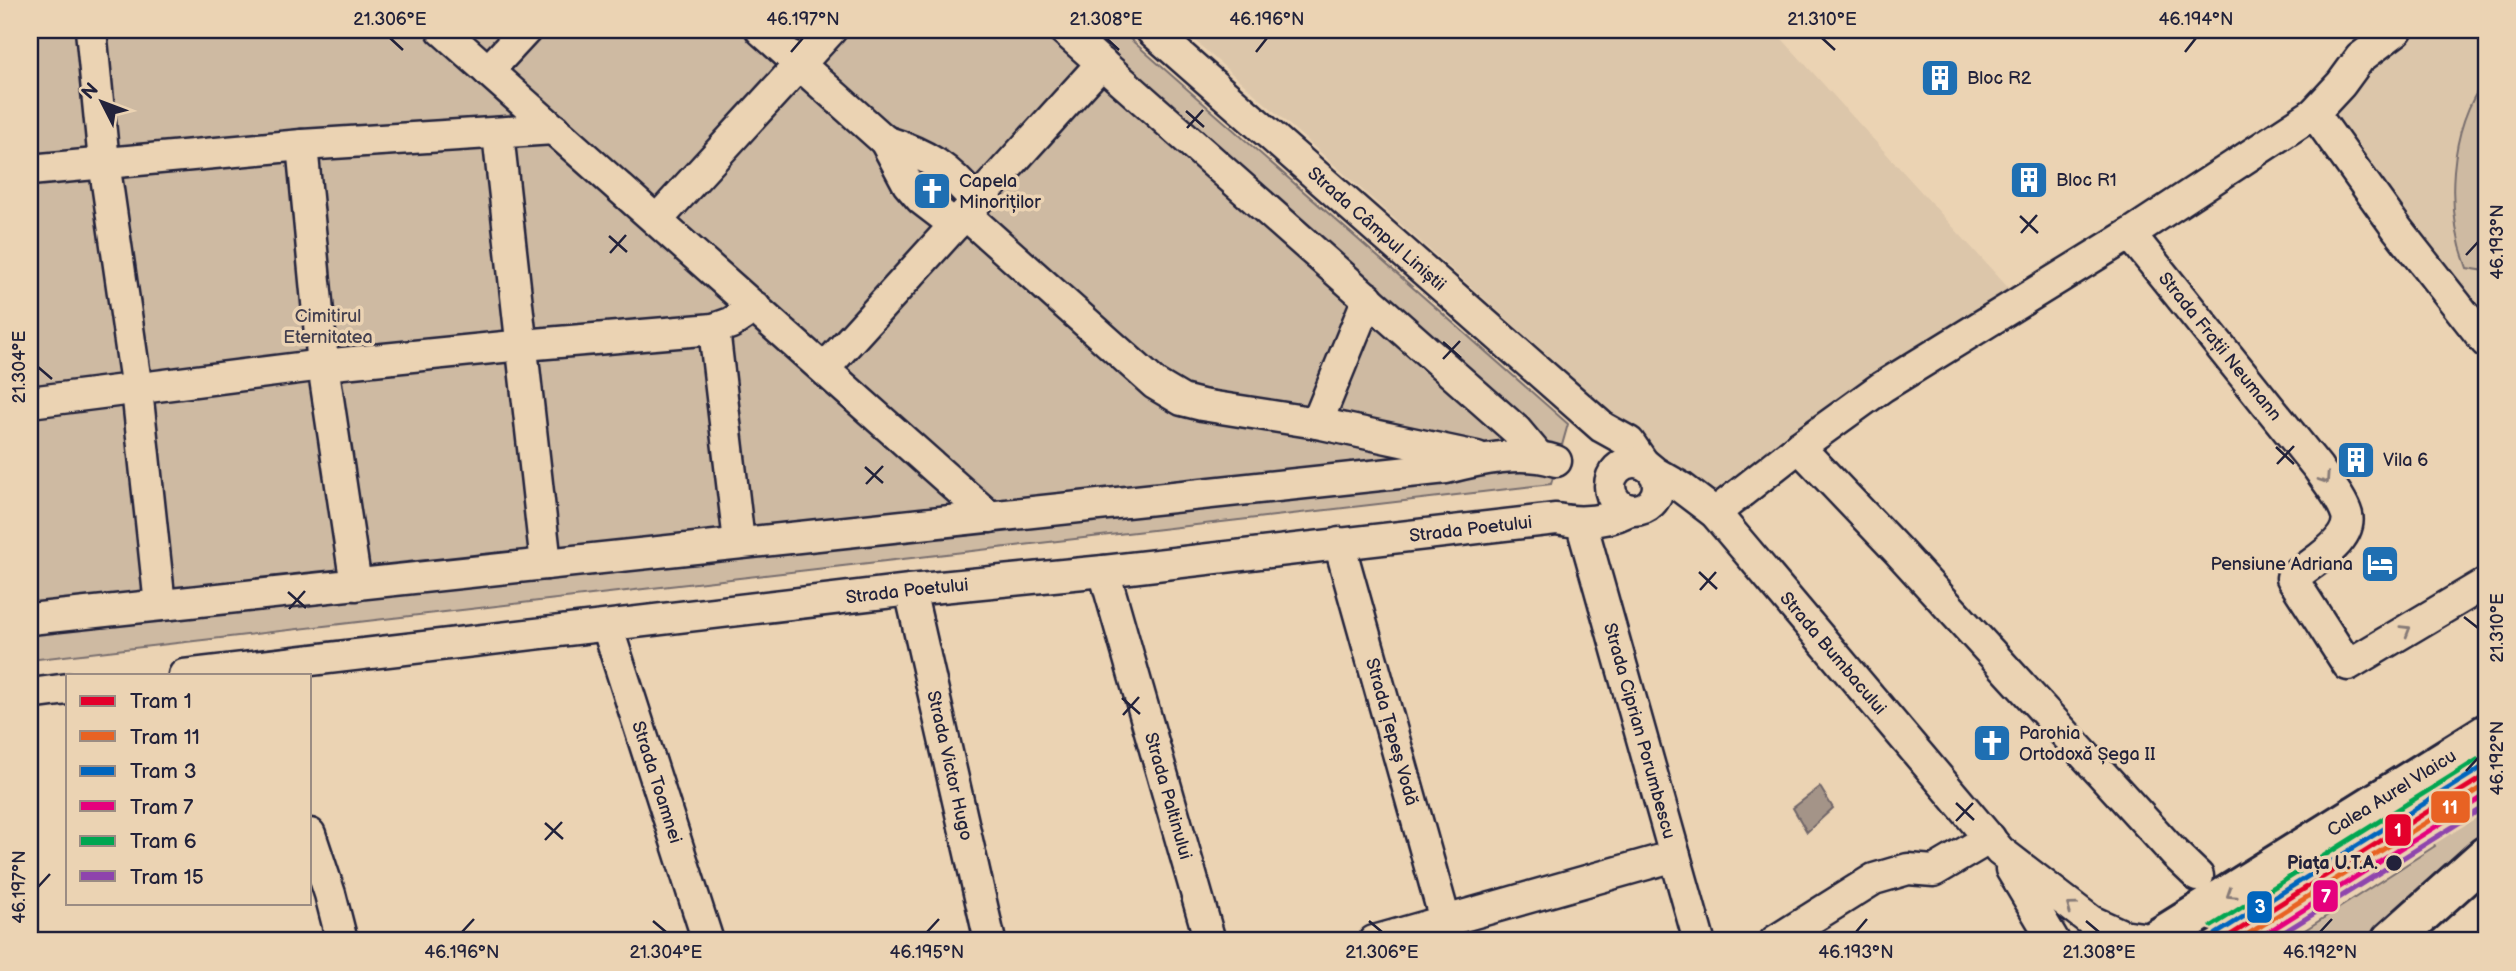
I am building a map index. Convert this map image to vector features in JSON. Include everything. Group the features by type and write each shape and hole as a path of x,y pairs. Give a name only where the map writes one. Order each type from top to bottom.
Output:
{"main road":[{"name":"Calea Aurel Vlaicu","path":"2157,941 2486,734"},
{"path":"2391,941 2486,856"}],"street":[{"path":"90,30 104,162 136,390 160,605"},
{"path":"442,30 990,517"},
{"path":"488,71 526,30"},
{"path":"761,30 885,141 930,159 948,171 965,214 1171,396 1202,405 1317,423 1483,458 1547,458 1064,30"},
{"path":"657,220 831,30"},
{"name":"Strada Câmpul Liniștii","path":"1151,30 1602,427 1629,442 1649,468"},
{"path":"1602,427 1610,447 1614,500 1624,508 1713,511 1893,380 2130,234 2314,113 2341,84 2360,58 2397,30"},
{"path":"825,368 1102,63"},
{"path":"2314,113 2398,230 2486,342"},
{"path":"30,170 302,145 554,129"},
{"path":"499,134 546,564"},
{"path":"302,145 323,365 356,585"},
{"name":"Strada Frații Neumann","path":"2130,234 2318,468 2344,507 2348,518 2340,540 2292,578 2348,665 2486,583"},
{"path":"1317,423 1368,298"},
{"path":"30,402 323,365 714,329 731,323 755,307"},
{"path":"714,329 739,542"},
{"path":"1799,447 1899,551 2156,835 2198,876"},
{"path":"30,619 1446,468 1483,458"},
{"path":"1569,520 1612,476 1631,462 1649,468 1658,490 1653,501 1636,509"},
{"name":"Strada Bumbacului","path":"1649,468 1713,511 1995,845 2054,941"},
{"name":"Strada Poetului","path":"201,674 252,671 607,625 910,590 1104,571 1339,543 1569,520 1609,519 1636,509"},
{"name":"Strada Ciprian Porumbescu","path":"1569,520 1675,856 1699,941"},
{"name":"Strada Țepeș Vodă","path":"1339,543 1445,920"},
{"name":"Strada Paltinului","path":"1104,571 1210,941"},
{"name":"Strada Victor Hugo","path":"910,590 990,941"},
{"name":"Strada Toamnei","path":"607,625 708,941"},
{"path":"30,694 66,689"},
{"path":"312,840 342,941"},
{"path":"1775,941 1874,879 1908,869 1934,872 1995,845"},
{"name":"Strada Bumbacului","path":"1995,845 2091,921 2122,935 2157,941"},
{"path":"1374,941 1675,856"}],"shaded area":[{"path":"1183,30 1774,30 2013,293 1740,477 1713,491 1690,482"},
{"path":"2402,30 2486,30 2486,357 2310,134"},
{"path":"1820,787 1833,808 1807,832 1793,808"}],"green space":[{"name":"Cimitirul Eternitatea","path":"30,30 1120,30 1568,424 1551,484 30,660"},
{"path":"2486,78 2486,271 2467,268 2455,221 2453,196 2457,146 2473,99"},
{"path":"2486,754 2486,839 2372,941 2288,941 2435,846 2421,822 2250,926 2241,911"}],"tram line":[{"name":"6","path":"2212,926 2477,760"},
{"name":"3","path":"2216,934 2481,768"},
{"name":"1","path":"2221,941 2486,775"},
{"path":"2246,941 2406,842 2486,782"},
{"name":"11","path":"2237,941 2486,785"},
{"name":"7","path":"2254,941 2486,795"},
{"name":"15","path":"2270,941 2486,806"}],"place":[{"name":"Bloc R2","path":"1940,78"},
{"name":"Bloc R1","path":"2029,180"},
{"name":"Capela Minoriților","path":"932,191"},
{"name":"Vila 6","path":"2356,460"},
{"name":"Pensiune Adriana","path":"2380,564"},
{"name":"Parohia Ortodoxă Șega II","path":"1992,743"},
{"name":"Piața U.T.A.","path":"2394,863"}]}
